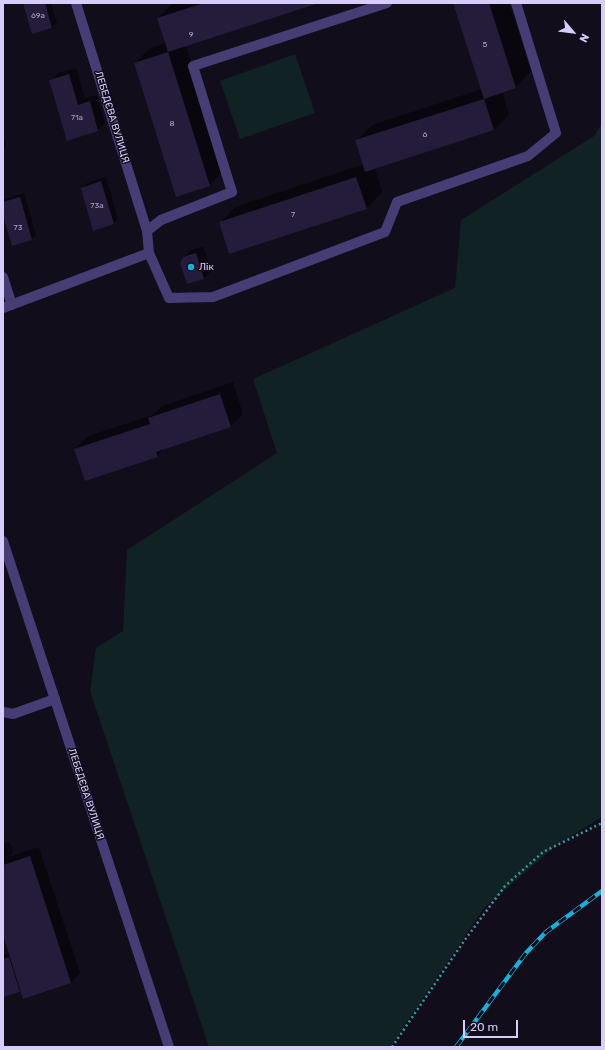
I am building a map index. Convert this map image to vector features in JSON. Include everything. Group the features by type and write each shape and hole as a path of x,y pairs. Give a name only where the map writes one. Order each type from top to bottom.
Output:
{"street":[{"name":"ЛЕБЕДЄВА ВУЛИЦЯ","path":"76,3 148,231 149,253"},
{"path":"148,231 161,220 232,192 193,66 386,3"},
{"path":"3,277 8,306 149,253 169,298 213,297 386,232 397,202 528,156 556,133 516,3"},
{"name":"ЛЕБЕДЄВА ВУЛИЦЯ","path":"3,540 6,560 55,699 169,1047"},
{"path":"3,712 13,714 55,699"}],"path":[{"path":"392,1047 464,941 505,886 543,852 602,823"}],"shaded area":[{"path":"295,54 315,113 240,139 220,81"},
{"path":"602,123 602,817 557,845 484,908 390,1047 209,1047 90,691 96,648 123,631 127,550 277,453 253,379 455,288 461,220 594,136"}],"building":[{"path":"23,3 45,3 52,28 32,34"},
{"path":"204,3 319,3 168,52 157,18"},
{"path":"453,3 489,3 516,88 484,99"},
{"path":"168,52 210,186 176,197 134,63"},
{"path":"69,74 78,105 90,101 98,131 67,141 49,80"},
{"path":"484,99 494,130 365,172 355,140"},
{"path":"356,177 367,209 229,254 219,222"},
{"path":"101,181 114,224 93,231 81,188"},
{"path":"20,197 32,240 12,246 3,216 3,202"},
{"name":"Лік","path":"196,253 204,279 187,284 180,263 183,257"},
{"path":"220,394 231,427 156,452 158,457 85,481 74,449 150,424 148,418"},
{"path":"30,856 71,983 23,999 3,935 3,865"},
{"path":"9,957 20,992 3,997 3,959"}],"railway":[{"path":"456,1047 526,953 546,932 602,891"}],"place":[{"name":"Лік","path":"191,267"}]}
